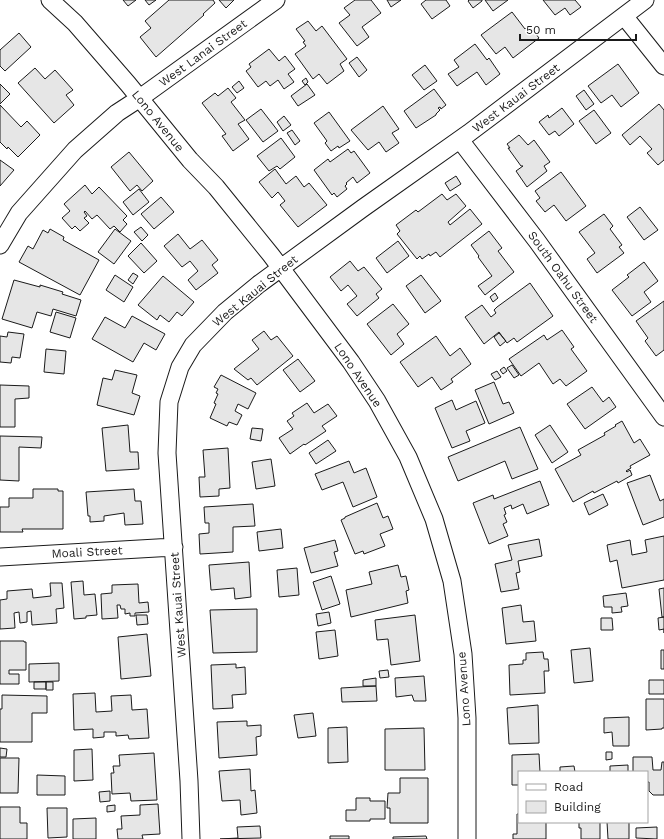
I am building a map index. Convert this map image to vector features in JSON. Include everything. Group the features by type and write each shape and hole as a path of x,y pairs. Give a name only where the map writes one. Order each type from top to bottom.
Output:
{"street":[{"name":"Lono Avenue","path":"50,0 75,23 140,98 190,160 216,187 281,269 347,356 377,401 408,457 434,519 452,582 463,654 467,718 467,839"},
{"name":"West Lanai Street","path":"0,245 19,213 75,150 118,113 276,0"},
{"name":"West Kauai Street","path":"191,839 189,781 167,453 169,402 180,367 193,345 225,312 259,284 363,208 460,140 646,0"},
{"path":"624,16 664,66"},
{"name":"South Oahu Street","path":"460,140 537,241 664,417"},
{"name":"Moali Street","path":"0,557 174,547"}],"building":[{"path":"123,0 136,0 128,6"},
{"path":"145,0 156,0 149,5"},
{"path":"169,0 213,0 215,3 203,14 204,15 156,57 140,37 151,28 145,21"},
{"path":"219,0 234,0 226,8"},
{"path":"355,0 371,0 381,13 362,27 369,37 357,46 339,23 350,15 344,8"},
{"path":"387,0 401,0 391,7"},
{"path":"426,0 446,0 450,6 432,19 421,4"},
{"path":"485,0 508,0 493,11"},
{"path":"543,0 575,0 581,7 570,15 565,8 555,15"},
{"path":"468,1 482,1 473,8"},
{"path":"512,12 525,29 529,25 539,38 513,58 505,47 496,54 481,35"},
{"path":"308,21 316,31 322,26 347,59 340,64 344,71 327,84 319,74 313,79 295,54 306,46 303,42 305,41 296,29"},
{"path":"19,33 31,47 5,71 0,66 0,50"},
{"path":"475,44 487,60 489,58 500,74 486,85 477,72 457,86 448,74 459,67 454,60"},
{"path":"269,49 279,61 285,56 295,69 288,74 294,82 284,89 278,80 270,86 266,81 258,87 246,71 251,67 249,64"},
{"path":"357,57 367,70 359,77 349,63"},
{"path":"618,64 639,93 621,107 612,95 601,103 588,86"},
{"path":"425,65 437,81 424,90 412,75"},
{"path":"35,68 45,79 55,70 73,90 66,95 74,105 54,123 18,83"},
{"path":"306,78 308,82 305,85 302,81"},
{"path":"239,81 244,88 237,93 232,87"},
{"path":"0,84 10,94 0,104"},
{"path":"307,84 315,95 298,106 291,96"},
{"path":"228,88 236,98 231,102 245,120 238,124 249,139 233,151 222,136 226,134 202,103 215,93 218,96"},
{"path":"434,89 446,105 441,109 440,107 438,108 440,110 436,115 416,128 404,111"},
{"path":"584,90 594,104 586,110 576,96"},
{"path":"659,104 664,110 664,160 658,165 647,153 652,149 640,136 630,145 622,135"},
{"path":"0,105 21,127 27,121 40,135 18,157 8,147 7,149 0,142"},
{"path":"383,106 399,129 392,133 399,143 386,152 379,142 368,150 351,130"},
{"path":"562,108 574,124 559,136 555,131 549,135 539,122 548,115 549,118"},
{"path":"261,109 278,131 263,142 246,120"},
{"path":"594,110 611,133 596,144 579,121"},
{"path":"329,112 350,141 331,151 325,143 327,141 314,123"},
{"path":"284,116 291,125 283,131 277,122"},
{"path":"292,130 300,141 295,145 287,133"},
{"path":"519,135 528,145 534,140 550,162 544,166 547,171 527,187 516,171 523,166 521,166 508,148 510,148 507,144"},
{"path":"281,138 295,157 280,169 277,166 269,171 257,156"},
{"path":"348,149 351,153 354,151 370,173 357,183 353,177 346,183 347,184 345,186 347,189 337,197 334,193 332,195 314,170 328,159 330,162"},
{"path":"129,152 153,181 142,191 137,185 130,191 111,167"},
{"path":"0,160 14,170 0,186"},
{"path":"275,169 286,184 296,176 304,187 309,183 327,205 298,227 280,205 285,201 278,192 272,198 259,182"},
{"path":"561,172 586,206 566,221 554,205 545,212 536,201 540,198 535,191"},
{"path":"456,176 461,184 450,191 445,183"},
{"path":"85,185 92,194 99,187 127,216 123,220 127,224 120,232 114,226 110,229 97,215 92,219 85,211 84,212 87,216 84,218 89,223 80,231 75,226 72,229 62,218 70,211 64,204"},
{"path":"139,189 149,202 133,215 123,202"},
{"path":"442,194 447,200 456,194 466,206 448,222 450,225 470,209 482,224 440,257 436,252 430,256 429,254 422,259 420,256 417,259 397,234 400,231 396,225 416,210 418,212"},
{"path":"161,197 174,212 154,229 141,214"},
{"path":"640,207 658,230 644,240 627,217"},
{"path":"604,214 613,226 610,229 622,245 619,247 624,253 597,273 587,259 595,253 579,232"},
{"path":"141,227 148,235 142,241 134,232"},
{"path":"50,229 64,237 63,240 99,260 80,295 19,262 28,246 33,249 43,230 48,233"},
{"path":"115,229 131,241 114,264 98,252"},
{"path":"489,231 502,248 498,251 514,272 485,295 478,286 492,276 471,245"},
{"path":"178,234 190,249 202,240 218,260 212,265 218,273 196,290 188,280 198,271 190,261 182,267 164,246"},
{"path":"398,241 409,256 387,273 376,258"},
{"path":"141,243 157,261 144,273 128,256"},
{"path":"350,261 358,271 364,267 382,289 376,294 379,298 357,316 347,304 357,296 348,285 341,291 330,277"},
{"path":"644,262 658,281 644,292 651,302 632,316 612,290 629,277 627,275"},
{"path":"133,273 138,276 133,284 128,280"},
{"path":"115,275 133,287 124,302 106,290"},
{"path":"421,275 441,301 425,313 406,286"},
{"path":"163,276 194,302 182,316 177,312 169,322 160,315 157,320 138,305"},
{"path":"14,280 40,287 40,285 63,292 62,294 81,300 76,316 53,309 51,316 37,312 32,328 2,319"},
{"path":"530,283 553,316 517,342 514,338 507,343 499,332 484,344 465,317 482,305 491,317 496,313 494,310 497,307"},
{"path":"495,293 498,298 493,302 490,297"},
{"path":"664,301 664,350 656,356 645,341 648,338 636,321"},
{"path":"393,304 409,324 397,334 404,344 391,355 367,324"},
{"path":"56,312 76,318 70,338 50,332"},
{"path":"132,316 165,334 156,350 144,343 133,362 92,339 105,317 125,328"},
{"path":"562,330 574,347 571,349 587,371 566,386 560,379 553,384 539,363 521,376 509,359 544,335 547,340"},
{"path":"264,331 271,340 277,336 293,356 257,385 251,378 248,380 234,369 259,349 252,340"},
{"path":"8,332 24,334 20,358 12,357 11,363 0,362 0,336 7,337"},
{"path":"499,333 506,341 500,346 494,337"},
{"path":"436,336 450,356 460,348 471,364 451,379 453,382 441,390 432,377 418,387 400,362"},
{"path":"46,349 66,351 64,374 44,372"},
{"path":"298,359 315,381 300,392 283,370"},
{"path":"512,365 519,375 514,378 507,368"},
{"path":"504,367 507,371 503,374 500,370"},
{"path":"115,370 137,375 132,393 140,396 134,415 97,405 103,378 112,380"},
{"path":"497,371 501,377 495,380 491,374"},
{"path":"221,375 256,393 248,409 238,404 235,411 242,415 237,425 229,422 227,426 210,418 216,404 214,403 218,394 216,393 218,389 214,387"},
{"path":"494,382 503,404 509,402 514,413 489,424 475,390"},
{"path":"0,385 29,386 29,398 15,399 15,427 0,427"},
{"path":"592,387 603,402 609,397 616,407 585,429 567,404"},
{"path":"452,400 456,410 476,401 485,423 466,431 470,441 452,448 435,408"},
{"path":"307,403 314,413 328,404 337,416 322,426 326,431 290,454 279,438 293,429 287,421 294,416 292,413"},
{"path":"622,421 634,443 640,439 650,455 630,466 631,468 626,471 627,472 630,470 632,475 618,483 617,481 594,493 593,491 573,502 555,469 581,455 578,450 605,435 604,433"},
{"path":"128,425 130,452 138,452 139,469 106,471 102,428"},
{"path":"550,425 568,452 552,463 535,435"},
{"path":"520,427 538,469 512,479 505,461 458,481 448,457"},
{"path":"252,428 263,429 261,441 250,439"},
{"path":"0,436 42,437 41,448 19,447 19,481 0,480"},
{"path":"328,440 336,451 316,464 309,453"},
{"path":"228,448 230,488 219,489 219,496 200,497 199,477 205,477 203,450"},
{"path":"271,459 275,486 256,489 252,462"},
{"path":"349,461 354,473 366,468 377,497 353,507 343,482 322,490 315,474"},
{"path":"650,475 660,501 664,499 664,517 643,525 627,483"},
{"path":"540,481 549,505 527,514 523,504 512,509 511,505 504,508 506,514 504,515 507,522 503,524 508,536 489,544 473,503 493,495 494,499"},
{"path":"33,489 58,489 58,491 63,491 63,529 22,529 23,532 0,532 0,507 9,507 9,498 33,498"},
{"path":"134,489 135,501 141,501 143,524 125,525 124,513 104,516 104,521 90,522 86,492"},
{"path":"603,494 608,505 589,515 584,503"},
{"path":"377,503 383,518 388,516 393,529 380,534 385,546 364,554 363,551 355,554 341,520"},
{"path":"253,504 255,526 233,527 233,552 200,554 199,534 209,533 209,523 205,523 204,507"},
{"path":"281,529 283,548 259,551 257,532"},
{"path":"664,536 664,580 622,588 617,560 610,562 607,545 630,540 632,555 647,552 645,540"},
{"path":"539,539 542,556 518,561 520,572 516,573 519,589 501,592 495,564 512,560 508,545"},
{"path":"335,540 338,551 334,552 338,566 311,573 304,548"},
{"path":"249,562 251,597 235,599 234,588 211,590 209,565"},
{"path":"398,565 401,577 406,576 409,590 406,591 408,603 351,617 346,590 372,584 369,572"},
{"path":"297,568 299,595 279,597 277,570"},
{"path":"331,576 340,604 322,610 313,582"},
{"path":"83,581 84,595 95,594 97,615 74,619 71,582"},
{"path":"50,583 62,583 64,608 56,609 57,623 32,625 31,611 27,612 27,622 20,623 19,612 14,613 15,628 0,629 0,600 7,599 7,591 32,589 33,598 51,596"},
{"path":"138,584 139,603 148,602 149,612 135,613 135,616 130,616 130,613 125,614 125,609 121,609 120,605 117,605 118,618 102,619 101,594 112,593 112,585"},
{"path":"664,588 664,617 662,617 659,589"},
{"path":"626,593 628,606 621,607 622,612 612,613 612,607 604,607 603,596"},
{"path":"521,605 523,622 534,621 536,641 506,644 502,608"},
{"path":"257,609 257,652 213,653 210,610"},
{"path":"329,612 331,623 318,626 316,614"},
{"path":"136,615 147,615 148,624 137,625"},
{"path":"415,615 420,661 391,665 388,639 377,640 375,620"},
{"path":"664,617 664,629 659,630 658,618"},
{"path":"601,618 612,618 613,630 601,630"},
{"path":"335,630 338,656 319,659 316,632"},
{"path":"147,634 151,676 121,679 118,637"},
{"path":"0,641 26,642 26,670 9,670 9,674 19,674 19,684 0,684"},
{"path":"590,648 593,681 574,683 571,650"},
{"path":"661,650 664,650 664,669 661,669"},
{"path":"543,652 544,659 548,659 549,671 544,671 545,693 510,695 509,665 523,664 523,660 526,660 526,653"},
{"path":"59,663 59,681 29,682 29,664"},
{"path":"236,664 236,668 245,667 246,694 232,695 233,708 213,709 211,665"},
{"path":"388,670 389,677 380,678 379,671"},
{"path":"424,676 426,701 414,701 412,695 396,697 395,678"},
{"path":"376,678 376,686 363,686 363,680"},
{"path":"649,680 664,680 664,694 649,694"},
{"path":"34,682 46,682 46,689 34,689"},
{"path":"46,682 53,682 53,690 46,690"},
{"path":"376,686 377,701 342,702 341,688"},
{"path":"95,693 96,712 112,711 111,696 131,695 132,710 147,709 149,738 129,739 128,735 116,736 116,732 104,732 104,737 93,738 93,729 74,730 73,694"},
{"path":"2,695 47,696 47,713 32,713 32,742 0,742 0,709 2,709"},
{"path":"646,699 664,699 664,728 646,730"},
{"path":"538,705 539,743 509,744 507,708"},
{"path":"313,713 316,736 298,738 294,715"},
{"path":"629,717 629,746 613,746 612,732 604,733 604,718"},
{"path":"247,721 247,726 261,725 261,736 256,737 257,755 219,758 217,722"},
{"path":"347,727 348,762 328,763 328,728"},
{"path":"424,728 425,770 385,770 385,729"},
{"path":"0,748 7,749 6,757 0,757"},
{"path":"92,749 93,780 74,781 74,750"},
{"path":"606,752 612,752 612,759 606,760"},
{"path":"154,753 157,800 131,801 130,793 112,794 111,773 114,773 113,766 120,766 119,755"},
{"path":"539,754 540,771 518,771 518,785 512,785 512,755"},
{"path":"633,757 652,757 653,770 661,770 662,762 664,762 664,795 653,795 649,791 648,771 633,771"},
{"path":"0,758 19,758 18,793 0,793"},
{"path":"628,765 628,771 610,771 610,766"},
{"path":"574,766 575,771 560,771 560,767"},
{"path":"250,769 251,791 255,790 257,813 241,815 240,800 222,801 219,771"},
{"path":"37,775 65,776 65,795 37,795"},
{"path":"400,778 428,778 428,823 390,823 390,808 387,808 388,793 400,793"},
{"path":"110,791 110,801 100,802 99,792"},
{"path":"356,798 370,798 370,801 385,801 385,819 370,819 370,821 346,821 346,810 356,810"},
{"path":"158,804 160,834 142,835 143,839 118,839 117,829 122,829 121,816 140,815 140,805"},
{"path":"115,805 115,811 107,812 107,806"},
{"path":"0,807 20,807 20,823 27,823 27,839 0,839"},
{"path":"47,808 67,808 67,837 48,838"},
{"path":"517,814 518,823 546,823 546,839 513,839 513,834 517,834"},
{"path":"96,818 96,839 73,839 73,819"},
{"path":"579,823 600,823 600,839 581,839 581,828 579,828"},
{"path":"607,823 629,823 629,839 608,839"},
{"path":"260,826 261,838 220,839 238,838 237,827"},
{"path":"657,827 657,839 636,838 636,828"},
{"path":"330,836 349,836 349,839 330,839"},
{"path":"426,836 427,839 393,839 393,837"}]}
